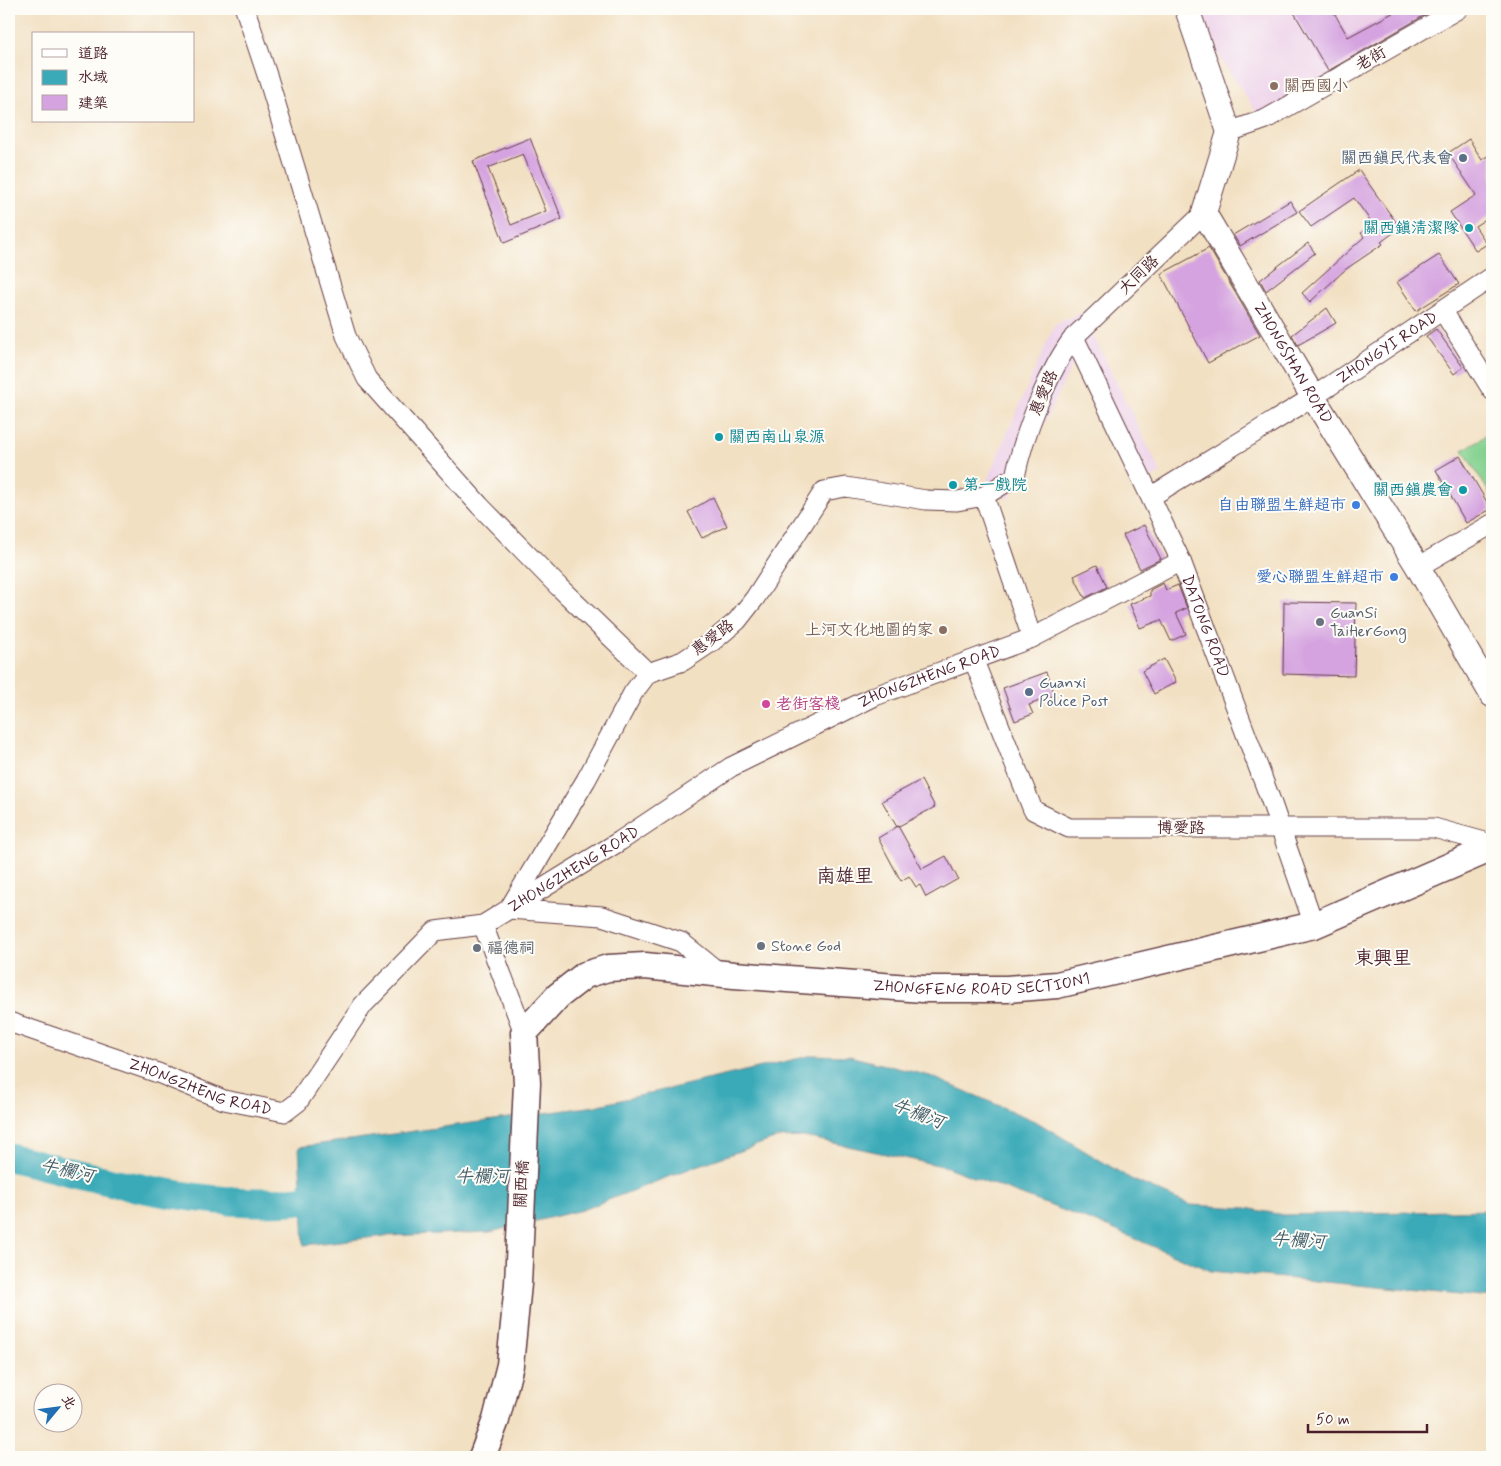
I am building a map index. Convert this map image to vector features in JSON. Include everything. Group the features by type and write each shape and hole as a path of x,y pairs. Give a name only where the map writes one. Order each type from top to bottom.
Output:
{"main road":[{"name":"ZHONGFENG ROAD SECTION1","path":"524,1033 558,996 586,975 608,968 645,966 721,974 923,989 1007,989 1047,986 1314,925 1492,846"},
{"name":"關西橋","path":"482,1457 496,1420 510,1365 518,1284 526,1083 524,1033"}],"street":[{"path":"245,9 268,78 346,336 367,379 480,506 559,587 648,673 633,693 586,780 509,909 602,916 681,942 721,974"},
{"path":"1187,9 1229,132 1204,213"},
{"name":"老街","path":"1229,132 1266,119 1458,9"},
{"name":"大同路","path":"1074,337 1204,213"},
{"name":"ZHONGSHAN ROAD","path":"1204,213 1313,397 1418,566 1492,695"},
{"name":"ZHONGYI ROAD","path":"1152,496 1313,397 1492,277"},
{"path":"1443,311 1492,390"},
{"name":"惠愛路","path":"648,673 683,661 713,641 737,621 760,590 824,491 846,487 926,500 957,501 984,496 1015,477 1024,440 1061,353 1074,337"},
{"name":"DATONG ROAD","path":"1074,337 1152,496 1181,561 1314,925"},
{"path":"984,496 1032,638"},
{"path":"1418,566 1492,524"},
{"name":"ZHONGZHENG ROAD","path":"9,1022 158,1073 224,1100 285,1112 298,1102 363,1005 435,932 483,925 620,841 731,767 875,696 1032,638 1181,561"},
{"name":"博愛路","path":"974,661 1034,810 1069,828 1434,828 1492,846"},
{"path":"483,925 524,1033"}],"shaded area":[{"name":"關西國小","path":"1205,9 1440,9 1259,117 1219,56 1201,11"},
{"path":"1082,312 1161,473 1134,488 1074,361 1009,499 984,487 1054,325"}],"green space":[{"path":"1492,432 1492,497 1463,450"}],"water":[{"name":"牛欄河","path":"813,1055 849,1056 930,1076 1037,1122 1131,1179 1190,1205 1246,1208 1283,1215 1492,1210 1492,1298 1211,1271 1110,1228 947,1167 805,1137 777,1138 694,1167 582,1210 490,1232 386,1236 304,1245 299,1147 595,1106"}],"building":[{"path":"1292,9 1332,9 1348,37 1400,9 1422,9 1425,15 1328,71"},
{"path":"530,138 562,219 504,243 473,161","holes":["523,154 546,211 511,225 488,168"]},
{"path":"1469,139 1482,160 1492,154 1492,215 1475,226 1487,244 1476,251 1450,212 1476,195 1448,153"},
{"path":"1359,170 1400,228 1381,242 1383,244 1346,269 1310,302 1302,293 1364,237 1361,233 1372,223 1354,198 1311,227 1299,211"},
{"path":"1290,201 1297,212 1240,246 1233,235"},
{"path":"1308,243 1315,253 1266,291 1260,280"},
{"path":"1209,248 1260,335 1208,363 1161,274"},
{"path":"1439,255 1459,284 1416,311 1397,282"},
{"path":"1327,308 1336,323 1298,345 1292,335"},
{"path":"1436,329 1463,367 1454,374 1426,336"},
{"name":"關西鎮農會","path":"1460,456 1491,509 1466,523 1436,470"},
{"path":"713,497 727,526 702,538 688,512"},
{"path":"1144,525 1161,559 1140,569 1123,535"},
{"path":"1097,565 1107,587 1085,598 1074,576"},
{"path":"1163,583 1166,590 1178,585 1187,608 1176,613 1186,634 1171,641 1161,620 1140,628 1130,604 1150,596 1150,590"},
{"name":"GuanSi TaiHerGong","path":"1284,602 1356,603 1354,676 1283,674"},
{"path":"1164,659 1176,682 1154,694 1142,671"},
{"name":"Guanxi Police Post","path":"1047,672 1055,695 1029,705 1033,714 1015,721 1003,688"},
{"path":"921,780 935,807 897,827 882,801"},
{"path":"898,826 922,869 946,856 958,879 926,897 920,885 916,887 909,876 901,881 878,838"}],"waterway":[{"name":"牛欄河","path":"9,1157 131,1186 217,1200 259,1202 301,1200 341,1193"}],"place":[{"name":"關西國小","path":"1274,86"},
{"name":"關西鎮民代表會","path":"1463,158"},
{"name":"關西鎮清潔隊","path":"1469,228"},
{"name":"關西南山泉源","path":"719,437"},
{"name":"第一戲院","path":"953,485"},
{"name":"關西鎮農會","path":"1463,490"},
{"name":"自由聯盟生鮮超市","path":"1356,505"},
{"name":"愛心聯盟生鮮超市","path":"1394,577"},
{"name":"GuanSi TaiHerGong","path":"1320,622"},
{"name":"上河文化地圖的家","path":"943,630"},
{"name":"Guanxi Police Post","path":"1029,692"},
{"name":"老街客棧","path":"766,704"},
{"name":"Stone God","path":"761,946"},
{"name":"福德祠","path":"477,948"}],"district":[{"name":"南雄里","path":"845,876"},
{"name":"東興里","path":"1383,958"}]}
